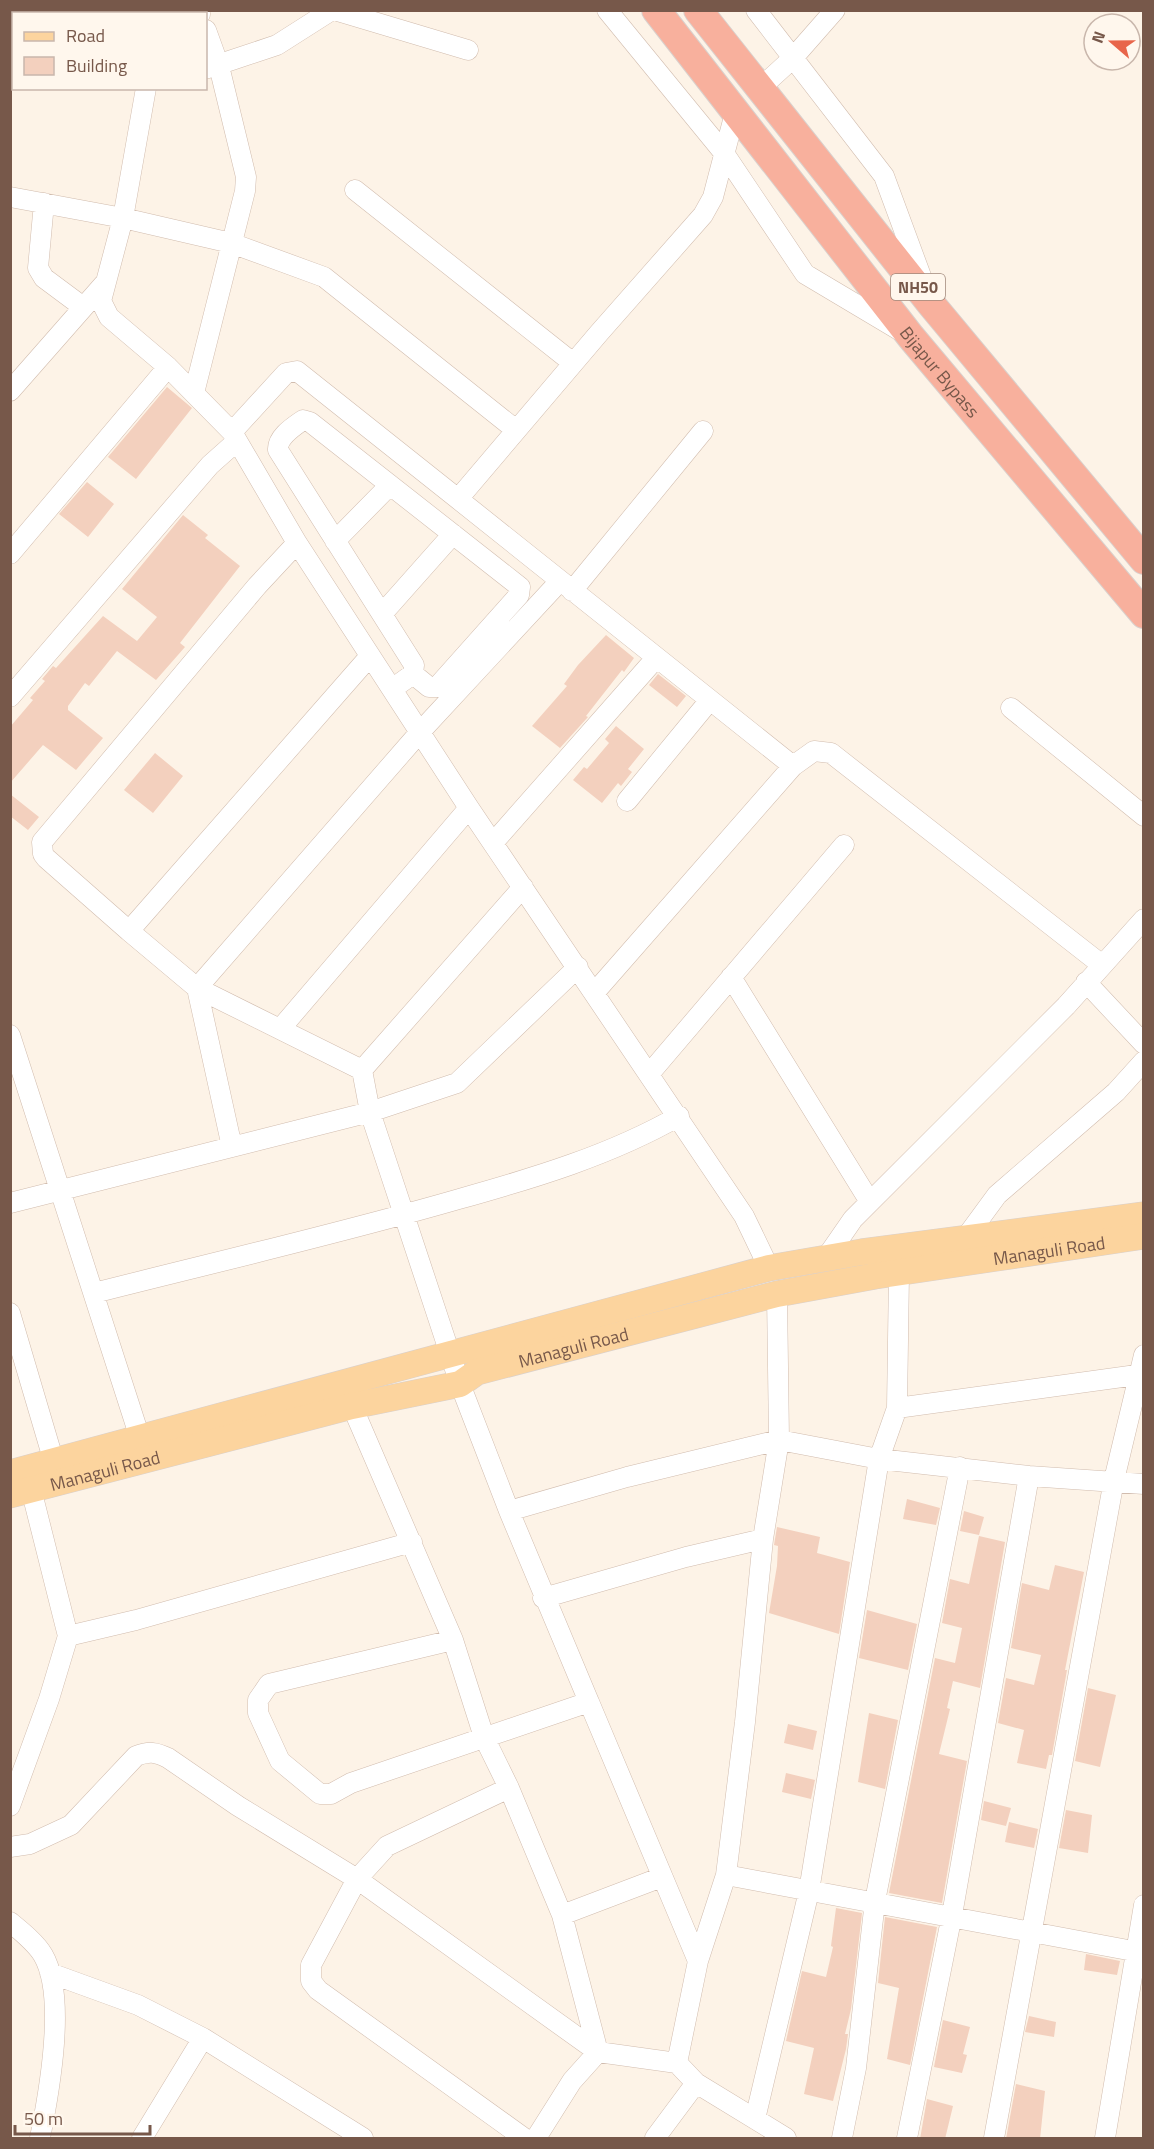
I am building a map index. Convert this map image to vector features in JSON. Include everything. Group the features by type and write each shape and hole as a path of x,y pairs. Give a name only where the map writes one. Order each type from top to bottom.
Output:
{"highway":[{"name":"Bijapur Bypass","path":"656,10 911,337 1143,614"},
{"name":"Bijapur Bypass","path":"698,10 759,90 931,304 1143,560"}],"main road":[{"name":"Managuli Road","path":"10,1473 770,1268 826,1258 1143,1215"},
{"name":"Managuli Road","path":"21,1492 352,1406 460,1384 477,1372 777,1294 1143,1236"}],"street":[{"path":"212,67 277,45 333,10 468,50"},
{"path":"607,10 724,153 806,274 911,337"},
{"path":"756,10 884,176 931,304"},
{"path":"759,90 792,58 835,10"},
{"path":"194,393 245,191 246,177 212,67 207,36"},
{"path":"146,90 123,218 101,302 109,317 168,367 235,436 297,543 469,808 679,1116 744,1216 770,1268"},
{"path":"458,499 703,215 713,197 735,113"},
{"path":"355,190 573,363"},
{"path":"10,197 123,218 231,243 324,277 516,430"},
{"path":"44,203 38,268 44,278 83,307"},
{"path":"10,391 105,282"},
{"path":"10,554 168,367"},
{"path":"10,697 235,436 286,373 297,371 793,766"},
{"path":"301,421 308,421 390,484 517,583 521,591 437,687 429,687 414,674 414,664 279,453 278,444 301,421"},
{"path":"197,988 420,732 566,586 703,431"},
{"path":"335,541 390,484"},
{"path":"382,614 453,534"},
{"path":"297,543 234,613 42,842 46,858 197,988 362,1070"},
{"path":"129,931 370,656"},
{"path":"493,843 656,658"},
{"path":"392,689 414,674"},
{"path":"627,801 710,700"},
{"path":"1011,708 1143,816"},
{"path":"595,992 793,766 814,751 831,753 1102,965"},
{"path":"281,1028 469,808"},
{"path":"650,1073 844,845"},
{"path":"362,1070 523,887"},
{"path":"826,1258 853,1218 1058,1014 1143,920"},
{"path":"10,1203 370,1112 457,1083 578,967"},
{"path":"732,977 870,1202"},
{"path":"1086,982 1143,1044"},
{"path":"197,988 232,1147"},
{"path":"10,1035 140,1438"},
{"path":"964,1240 997,1195 1116,1092 1143,1061"},
{"path":"362,1070 370,1112 460,1384 543,1598 698,1961"},
{"path":"94,1293 405,1215 530,1179 646,1135 679,1116"},
{"path":"755,2119 809,1891 879,1459 897,1408 899,1273"},
{"path":"677,2063 698,1961 726,1875 764,1539 779,1440 777,1294"},
{"path":"10,1313 54,1462"},
{"path":"994,2139 1030,1931 1114,1480 1141,1374 1143,1355"},
{"path":"897,1408 1141,1374"},
{"path":"352,1406 453,1640 484,1737 509,1788 562,1915 598,2052"},
{"path":"509,1511 627,1477 779,1440 879,1459 1029,1476 1114,1480 1143,1484"},
{"path":"842,2139 856,2068 875,1901 960,1467"},
{"path":"907,2139 952,1916 1029,1476"},
{"path":"10,1806 50,1699 68,1636 21,1492"},
{"path":"543,1598 686,1557 764,1539"},
{"path":"68,1636 136,1620 412,1542"},
{"path":"453,1640 269,1684 258,1700 258,1713 280,1761 315,1792 324,1795 589,1702"},
{"path":"10,1847 30,1844 71,1825 136,1756 146,1752 156,1752 357,1879 598,2052 677,2063 696,2083 786,2139"},
{"path":"509,1788 387,1846 357,1879 311,1965 311,1981 318,1990 524,2139"},
{"path":"726,1875 1139,1952"},
{"path":"562,1915 662,1877"},
{"path":"1105,2139 1139,1952 1143,1905"},
{"path":"10,1922 39,1950 50,1973 55,1995 50,2090 40,2139"},
{"path":"50,1973 138,2006 203,2038 363,2139"},
{"path":"148,2137 203,2038"},
{"path":"536,2139 572,2081 598,2052"},
{"path":"656,2139 696,2083"}],"building":[{"path":"167,387 192,408 136,479 108,457"},
{"path":"87,482 114,504 88,537 59,514"},
{"path":"183,515 208,535 205,538 240,566 180,643 185,647 156,680 117,651 89,686 85,683 68,706 68,710 103,738 76,770 43,745 10,783 10,727 33,700 30,698 45,681 42,679 53,666 56,668 103,616 137,641 157,617 122,589"},
{"path":"606,635 634,658 586,716 588,717 560,748 532,726 567,686 564,684 578,665"},
{"path":"658,674 686,696 677,707 649,685"},
{"path":"616,726 644,749 628,769 632,772 621,786 618,783 602,803 573,780 584,767 587,769 609,743 605,739"},
{"path":"155,753 183,776 153,813 124,790"},
{"path":"10,794 39,817 28,830 10,816"},
{"path":"907,1499 940,1508 936,1525 903,1519"},
{"path":"964,1511 984,1517 979,1535 960,1531"},
{"path":"777,1527 820,1537 817,1553 850,1562 839,1634 769,1613 777,1566 778,1546 774,1545"},
{"path":"979,1536 1005,1542 980,1688 953,1681 947,1708 950,1709 939,1754 967,1761 942,1903 889,1893 935,1658 955,1663 962,1628 942,1623 950,1579 969,1584"},
{"path":"1055,1565 1084,1572 1065,1670 1067,1670 1052,1755 1049,1755 1046,1769 1017,1763 1024,1730 998,1723 1006,1678 1034,1685 1041,1655 1011,1648 1022,1583 1049,1590"},
{"path":"867,1610 917,1624 908,1670 859,1658"},
{"path":"1088,1688 1116,1695 1100,1767 1075,1761"},
{"path":"869,1713 898,1720 885,1789 858,1782"},
{"path":"788,1724 817,1731 813,1750 784,1743"},
{"path":"786,1773 815,1780 811,1799 782,1792"},
{"path":"984,1801 1011,1808 1006,1826 981,1820"},
{"path":"1066,1810 1092,1815 1088,1853 1059,1848"},
{"path":"1009,1822 1038,1829 1034,1848 1005,1842"},
{"path":"836,1908 862,1913 851,2009 845,2034 848,2034 846,2049 833,2101 804,2094 814,2048 786,2041 802,1971 826,1977 833,1947 831,1946"},
{"path":"885,1917 937,1927 910,2065 887,2059 899,1988 878,1983"},
{"path":"1086,1954 1120,1961 1117,1975 1084,1970"},
{"path":"1029,2016 1056,2022 1054,2037 1025,2032"},
{"path":"943,2020 970,2027 963,2054 967,2055 962,2073 934,2067"},
{"path":"1016,2084 1045,2091 1040,2139 1006,2139"},
{"path":"927,2099 953,2106 945,2139 920,2139"}]}
